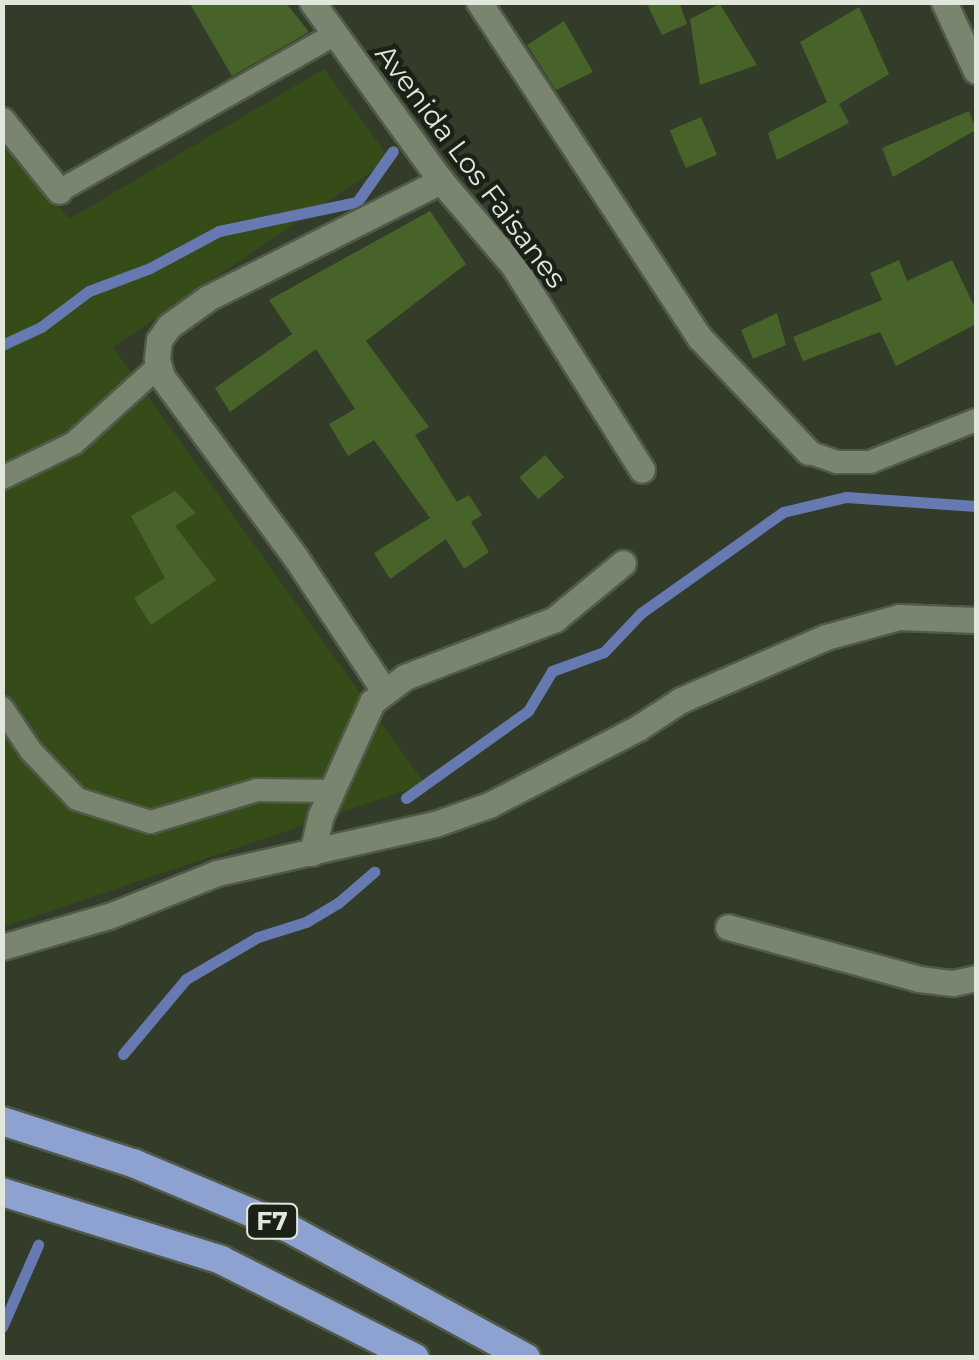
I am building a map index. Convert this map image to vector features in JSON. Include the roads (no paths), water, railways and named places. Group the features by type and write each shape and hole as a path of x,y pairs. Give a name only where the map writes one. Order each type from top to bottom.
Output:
{"highway":[{"name":"F7","path":"2,1121 133,1163 288,1228 526,1358"},
{"name":"F7","path":"2,1192 221,1260 415,1358"}],"street":[{"name":"Avenida Los Faisanes","path":"312,2 441,182 513,264 642,470"},
{"path":"479,2 700,338 808,452"},
{"path":"944,2 976,71"},
{"path":"2,120 59,191"},
{"path":"385,692 296,558 162,377 159,340 169,326 208,298 441,182"},
{"path":"312,853 331,791 372,702 405,676 555,619 623,563"},
{"path":"2,947 109,916 217,872 435,824 489,805 638,728 681,700 826,636 899,618 976,620"},
{"path":"728,927 919,979 952,983 976,978"}],"lane":[{"path":"59,191 334,35"},
{"path":"2,478 74,442 159,366"},
{"path":"808,452 837,462 870,462 976,420"},
{"path":"2,708 31,750 77,799 151,822 257,790 331,791"}],"waterway":[{"path":"2,345 41,327 89,291 150,268 219,231 357,202 393,151"},
{"path":"406,798 528,711 552,671 604,652 641,613 783,512 846,497 976,506"},
{"path":"123,1054 186,979 258,937 306,922 338,903 374,872"},
{"path":"2,1327 38,1245"}]}
